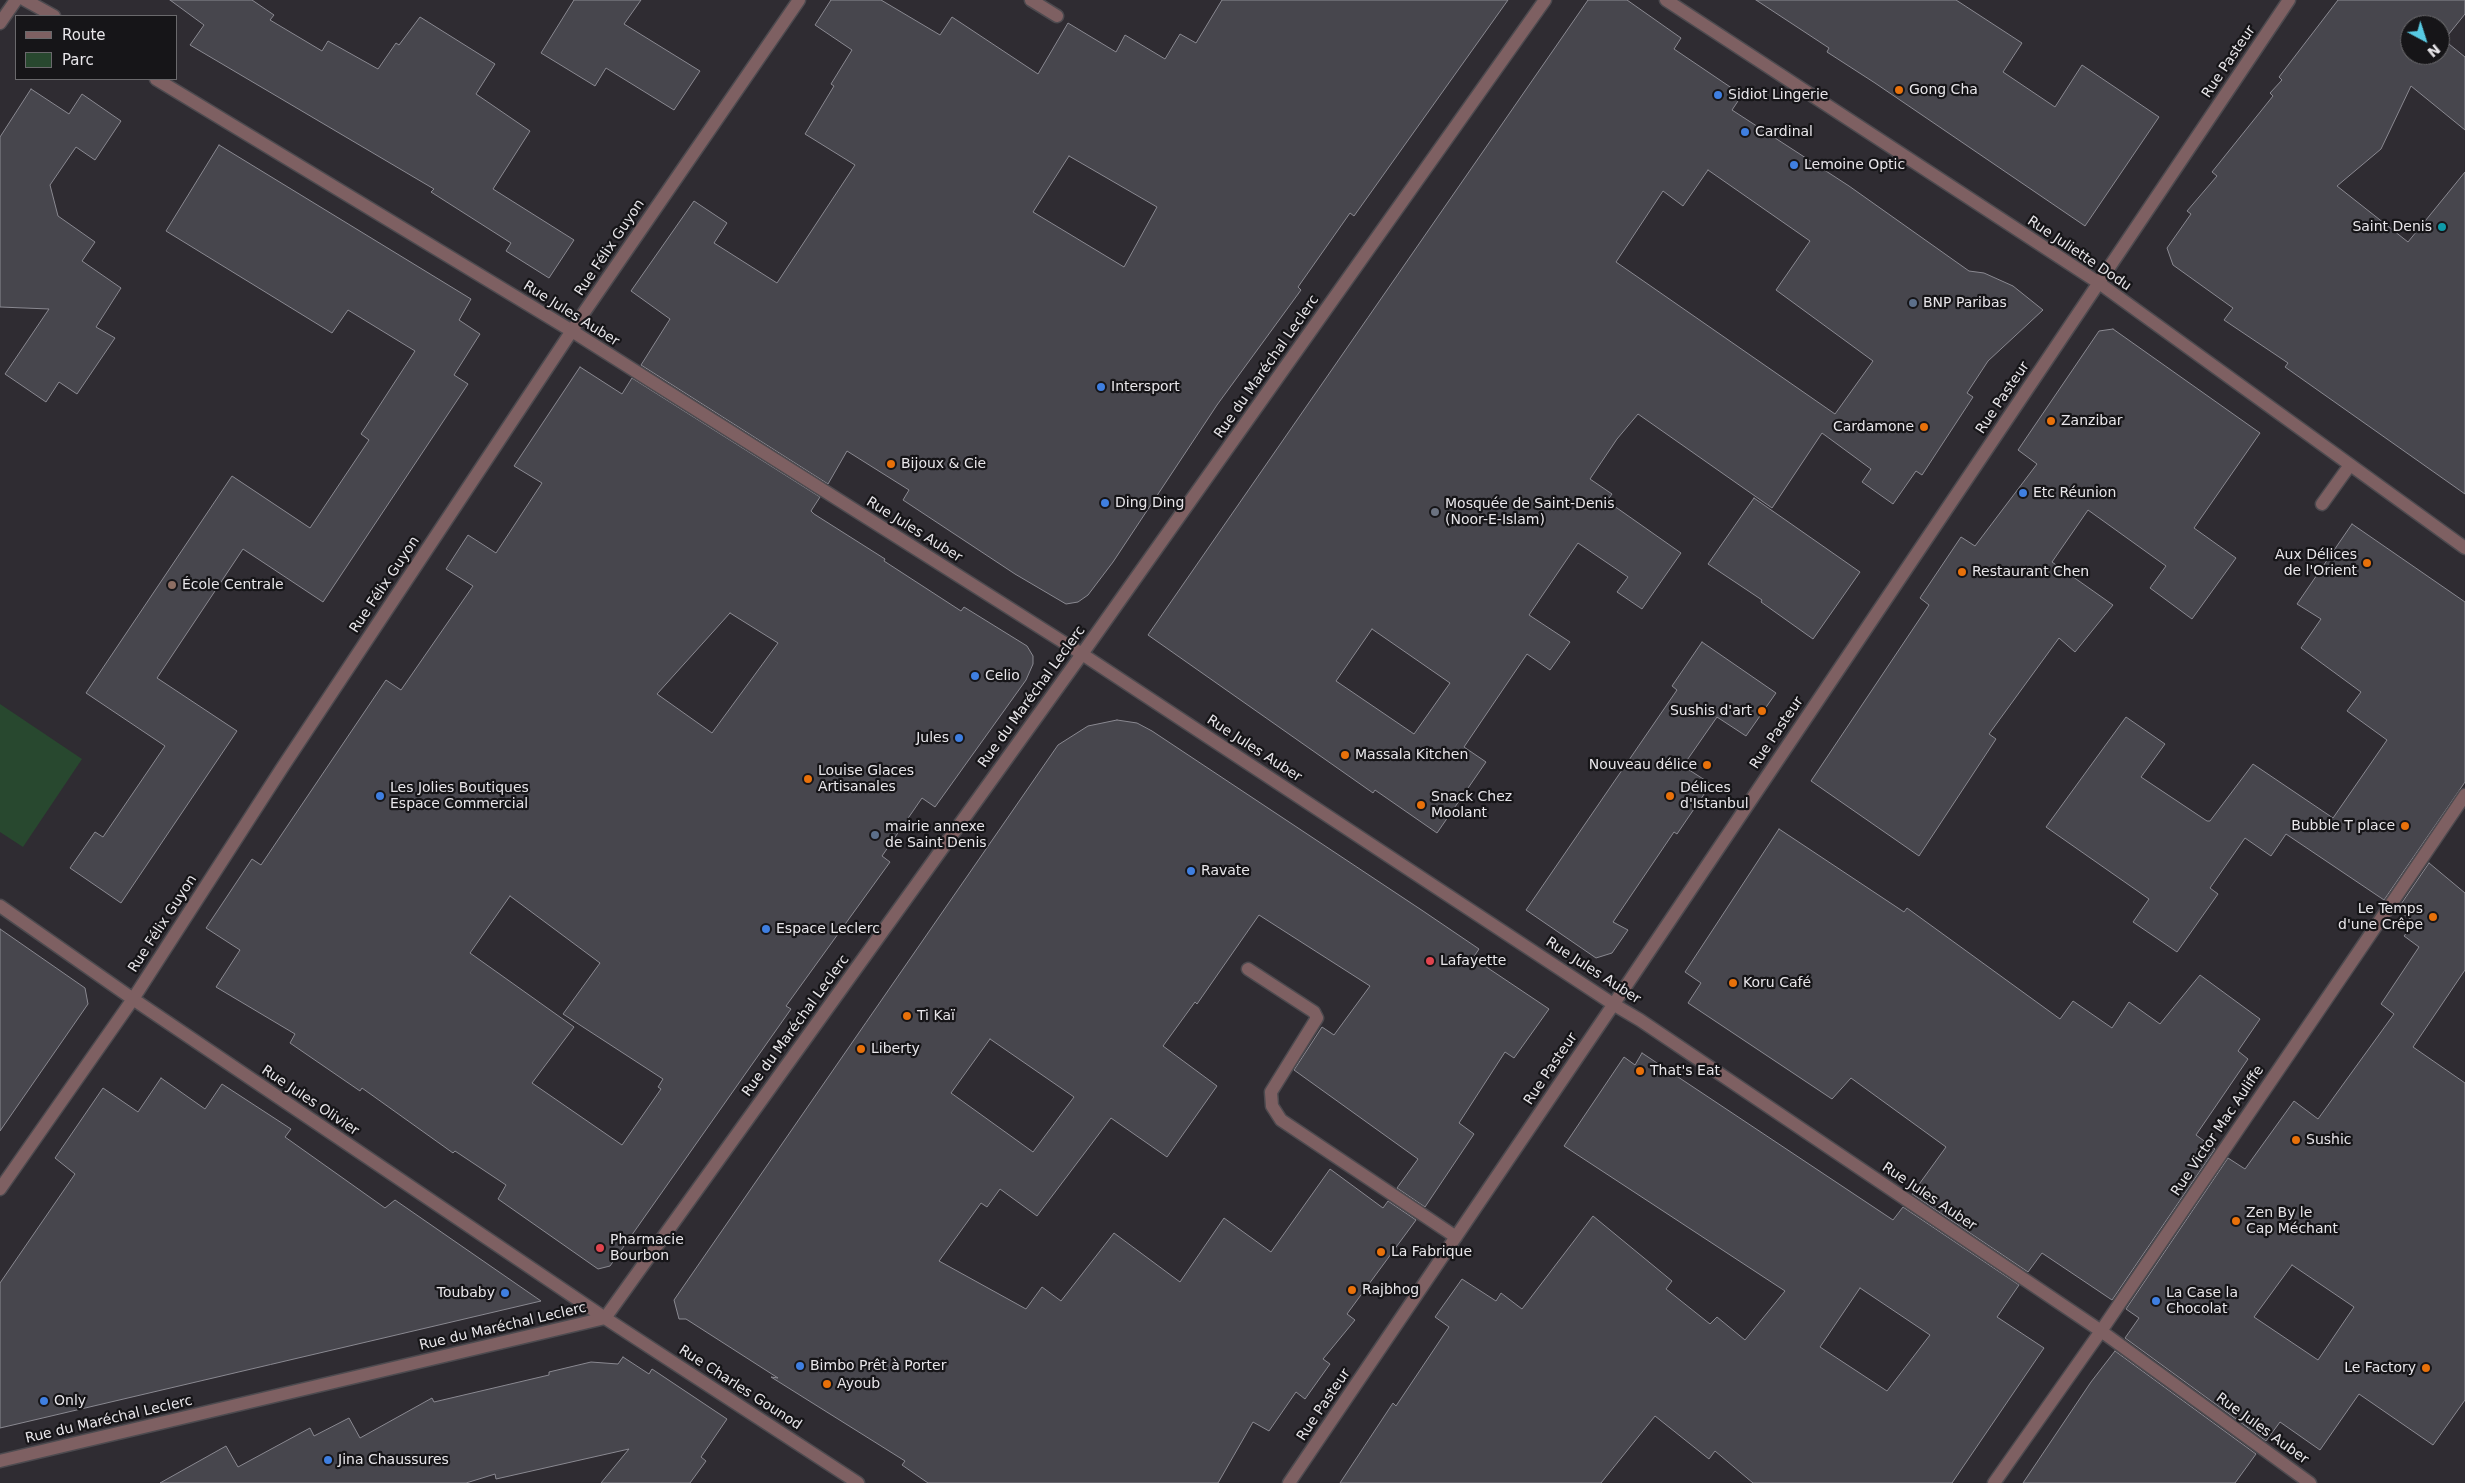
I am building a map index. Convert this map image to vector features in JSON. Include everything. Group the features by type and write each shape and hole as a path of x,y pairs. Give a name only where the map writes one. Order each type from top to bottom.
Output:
{"street":[{"path":"0,23 16,0"},
{"path":"26,0 52,15"},
{"name":"Rue Félix Guyon","path":"0,1189 134,999 282,768 572,332 799,0"},
{"path":"1031,0 1057,16"},
{"name":"Rue du Maréchal Leclerc","path":"0,1461 605,1318 1082,654 1545,0"},
{"name":"Rue Juliette Dodu","path":"1666,0 2098,283 2465,548"},
{"name":"Rue Pasteur","path":"1289,1483 2289,0"},
{"name":"Rue Jules Auber","path":"158,80 572,332 1082,654 1612,1004 1648,1025 2101,1331 2310,1483"},
{"path":"2322,504 2350,465"},
{"name":"Rue Victor Mac Auliffe","path":"1994,1483 2101,1331 2465,795"},
{"name":"Rue Jules Olivier","path":"0,906 605,1318"},
{"path":"1248,969 1314,1012 1317,1018 1270,1092 1272,1106 1281,1120 1456,1237"},
{"name":"Rue Charles Gounod","path":"605,1318 858,1483"}],"green space":[{"path":"0,704 82,759 23,847 0,832"}],"building":[{"path":"170,0 252,0 274,15 270,20 322,51 328,41 378,69 396,43 399,45 420,17 495,64 476,94 530,131 493,189 574,240 549,278 506,251 511,243 431,192 434,189 190,45 204,25"},
{"path":"574,0 641,0 624,24 700,71 674,110 606,68 595,86 541,53"},
{"path":"831,0 881,0 940,35 952,17 1038,74 1068,23 1116,52 1125,35 1165,59 1180,34 1196,43 1222,0 1508,0 1354,216 1350,213 1298,287 1301,290 1217,405 1113,562 1088,595 1078,602 1066,604 1015,574 903,500 909,490 847,451 828,484 641,365 670,319 631,291 694,201 727,223 714,243 777,283 855,165 805,134 834,86 831,84 852,50 815,25","holes":["1069,156 1157,207 1124,267 1033,212"]},
{"path":"1588,0 1627,0 1681,38 1674,49 1742,95 1732,110 1849,186 1969,271 1984,273 2013,286 2043,310 1988,361 1967,393 1973,397 1922,475 1916,471 1893,504 1862,482 1871,469 1822,433 1772,508 1638,414 1617,439 1590,479 1612,494 1607,501 1681,553 1642,609 1617,592 1628,577 1578,543 1529,615 1570,642 1550,670 1527,654 1464,747 1486,762 1437,833 1375,790 1373,793 1148,635","holes":["1708,170 1810,241 1776,290 1873,361 1835,414 1616,262 1663,191 1683,206","1372,629 1450,683 1414,734 1336,681"]},
{"path":"1756,0 1956,0 2022,43 2003,72 2055,107 2082,65 2159,117 2085,226 1827,52 1829,48"},
{"path":"2338,0 2465,0 2465,14 2450,33 2450,15 2400,15 2400,65 2450,65 2450,45 2465,57 2465,130 2411,86 2381,149 2337,186 2408,242 2465,172 2465,494 2285,367 2288,363 2224,320 2233,308 2173,265 2167,248 2191,214 2187,211 2217,176 2212,172 2273,96 2270,93 2282,80 2279,77"},
{"path":"31,89 69,114 82,94 121,121 95,160 76,147 50,185 58,216 95,242 82,261 121,288 96,327 115,338 77,394 59,382 46,402 5,374 49,309 0,307 0,137"},
{"path":"219,145 471,299 459,320 480,334 454,375 468,384 323,602 243,549 157,678 237,731 121,903 70,868 95,832 103,837 165,746 86,693 232,476 310,528 369,440 361,434 415,351 348,310 332,333 166,231"},
{"path":"2113,329 2260,433 2194,528 2236,558 2192,619 2150,588 2166,566 2088,510 2052,562 2113,605 2075,652 2059,638 1989,734 1996,739 1919,856 1811,781 1929,605 1920,598 1961,537 1975,546 2037,464 2018,450 2099,331"},
{"path":"580,367 622,394 632,378 820,497 811,511 814,514 885,559 884,561 961,611 964,607 1027,646 1033,656 1033,664 1026,680 935,807 922,798 882,856 890,862 786,1006 791,1009 610,1266 598,1269 498,1199 506,1185 455,1151 453,1153 362,1088 360,1091 290,1043 295,1034 216,987 240,950 206,928 252,859 261,865 386,680 401,690 473,586 446,569 468,535 496,553 542,483 514,466","holes":["730,613 778,643 712,733 657,694","510,896 600,963 563,1014 663,1079 658,1087 661,1089 622,1145 532,1083 574,1027 470,953"]},
{"path":"1754,498 1860,572 1813,639 1761,602 1762,600 1708,564"},
{"path":"2352,524 2465,602 2465,782 2384,900 2286,834 2271,856 2245,838 2210,888 2218,894 2177,952 2133,922 2149,899 2046,827 2126,717 2165,744 2141,777 2207,821 2210,821 2253,764 2333,818 2387,740 2347,711 2361,692 2301,648 2321,619 2297,604"},
{"path":"1702,642 1776,693 1746,736 1717,717 1683,766 1711,784 1677,834 1674,832 1613,922 1628,930 1612,953 1596,958 1526,910 1677,690 1672,686"},
{"path":"1117,720 1137,723 1152,731 1479,949 1473,958 1549,1009 1514,1058 1505,1052 1459,1123 1474,1134 1425,1207 1397,1188 1418,1159 1294,1070 1322,1027 1334,1035 1370,986 1259,915 1197,1004 1195,1002 1163,1046 1217,1086 1167,1157 1111,1118 1037,1216 1000,1189 987,1207 981,1203 939,1261 1026,1309 1042,1287 1061,1301 1114,1233 1180,1282 1224,1218 1271,1252 1330,1169 1383,1208 1388,1201 1416,1220 1347,1314 1355,1320 1323,1359 1330,1364 1305,1399 1296,1392 1269,1431 1253,1422 1218,1483 928,1483 902,1465 905,1461 771,1377 778,1378 686,1319 679,1319 674,1300 1058,745 1088,726","holes":["990,1039 1074,1097 1033,1152 951,1093"]},
{"path":"1779,829 1904,912 1907,908 2060,1019 2073,1001 2112,1028 2129,1002 2160,1024 2200,975 2260,1019 2238,1051 2248,1059 2196,1135 2215,1149 2112,1300 2042,1253 2028,1272 1912,1194 1946,1147 1851,1078 1832,1099 1688,1003 1701,983 1685,972"},
{"path":"2429,863 2465,893 2465,970 2413,1047 2465,1083 2465,1400 2433,1445 2359,1394 2320,1450 2280,1422 2266,1441 2125,1338 2139,1318 2126,1309 2228,1158 2245,1169 2294,1101 2318,1119 2394,1014 2381,1004 2419,947 2404,936 2415,922 2397,910","holes":["2292,1265 2354,1307 2318,1360 2254,1317"]},
{"path":"0,929 85,988 88,1004 0,1131"},
{"path":"1642,1053 1893,1220 1903,1207 2019,1285 1997,1317 2044,1348 1952,1483 1753,1483 1715,1451 1709,1459 1655,1416 1601,1483 1340,1483 1393,1403 1396,1406 1449,1327 1435,1317 1462,1279 1496,1301 1501,1293 1522,1309 1593,1216 1672,1281 1666,1289 1710,1324 1717,1317 1745,1340 1785,1291 1564,1146 1624,1057 1635,1065","holes":["1860,1288 1930,1335 1887,1391 1820,1347"]},
{"path":"161,1078 205,1109 222,1084 291,1129 285,1137 385,1208 395,1200 541,1301 0,1428 0,1283 75,1174 55,1158 103,1088 138,1112"},
{"path":"2115,1351 2256,1454 2235,1483 2023,1483 2091,1382"},
{"path":"623,1357 649,1374 652,1369 727,1419 701,1457 706,1461 690,1483 601,1483 629,1449 496,1479 495,1474 466,1483 160,1483 226,1446 238,1467 310,1428 314,1436 349,1418 360,1438 432,1398 434,1402 549,1375 549,1372 591,1362 618,1364"}],"place":[{"name":"Gong Cha","path":"1899,90"},
{"name":"Sidiot Lingerie","path":"1718,95"},
{"name":"Cardinal","path":"1745,132"},
{"name":"Lemoine Optic","path":"1794,165"},
{"name":"Saint Denis","path":"2442,227"},
{"name":"BNP Paribas","path":"1913,303"},
{"name":"Intersport","path":"1101,387"},
{"name":"Zanzibar","path":"2051,421"},
{"name":"Cardamone","path":"1924,427"},
{"name":"Bijoux & Cie","path":"891,464"},
{"name":"Etc Réunion","path":"2023,493"},
{"name":"Ding Ding","path":"1105,503"},
{"name":"Mosquée de Saint-Denis (Noor-E-Islam)","path":"1435,512"},
{"name":"Aux Délices de l'Orient","path":"2367,563"},
{"name":"Restaurant Chen","path":"1962,572"},
{"name":"École Centrale","path":"172,585"},
{"name":"Celio","path":"975,676"},
{"name":"Sushis d'art","path":"1762,711"},
{"name":"Jules","path":"959,738"},
{"name":"Massala Kitchen","path":"1345,755"},
{"name":"Nouveau délice","path":"1707,765"},
{"name":"Louise Glaces Artisanales","path":"808,779"},
{"name":"Les Jolies Boutiques Espace Commercial","path":"380,796"},
{"name":"Délices d'Istanbul","path":"1670,796"},
{"name":"Snack Chez Moolant","path":"1421,805"},
{"name":"Bubble T place","path":"2405,826"},
{"name":"mairie annexe de Saint Denis","path":"875,835"},
{"name":"Ravate","path":"1191,871"},
{"name":"Le Temps d'une Crêpe","path":"2433,917"},
{"name":"Espace Leclerc","path":"766,929"},
{"name":"Lafayette","path":"1430,961"},
{"name":"Koru Café","path":"1733,983"},
{"name":"Ti Kaï","path":"907,1016"},
{"name":"Liberty","path":"861,1049"},
{"name":"That's Eat","path":"1640,1071"},
{"name":"Sushic","path":"2296,1140"},
{"name":"Zen By le Cap Méchant","path":"2236,1221"},
{"name":"Pharmacie Bourbon","path":"600,1248"},
{"name":"La Fabrique","path":"1381,1252"},
{"name":"Rajbhog","path":"1352,1290"},
{"name":"Toubaby","path":"505,1293"},
{"name":"La Case la Chocolat","path":"2156,1301"},
{"name":"Bimbo Prêt à Porter","path":"800,1366"},
{"name":"Le Factory","path":"2426,1368"},
{"name":"Ayoub","path":"827,1384"},
{"name":"Only","path":"44,1401"},
{"name":"Jina Chaussures","path":"328,1460"}]}
